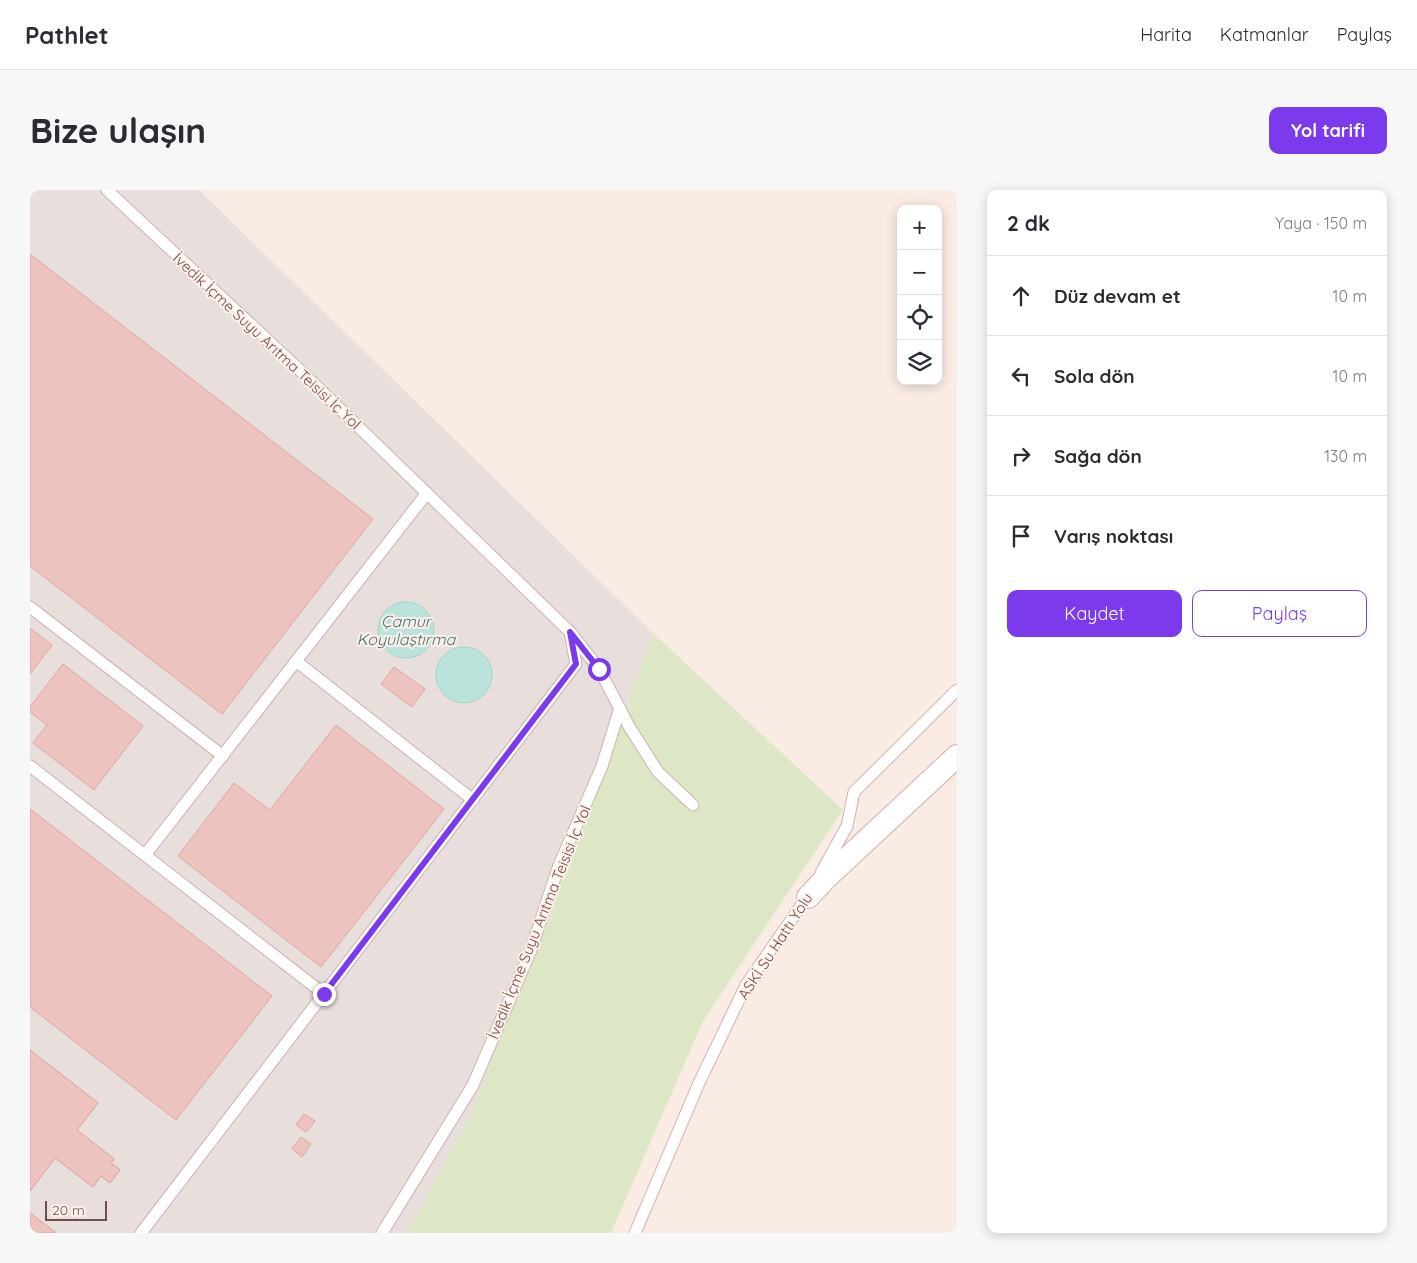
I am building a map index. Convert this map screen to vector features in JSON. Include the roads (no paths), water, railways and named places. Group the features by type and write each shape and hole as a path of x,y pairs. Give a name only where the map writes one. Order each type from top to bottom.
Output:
{"street":[{"path":"808,897 957,756"}],"lane":[{"name":"İvedik İçme Suyu Arıtma Teisisi İç Yol","path":"107,190 306,376 570,632 599,669 658,772 693,804"},
{"path":"145,856 427,493"},
{"path":"30,607 223,756"},
{"path":"141,1233 576,664 570,632"},
{"path":"296,661 473,800"},
{"name":"ASKİ Su Hattı Yolu","path":"635,1233 699,1084 746,985 808,897 848,826 854,792 957,690"},
{"name":"İvedik İçme Suyu Arıtma Teisisi İç Yol","path":"382,1233 473,1085 532,950 558,868 602,766 620,708"},
{"path":"30,766 324,994"}],"water":[{"name":"Çamur Koyulaştırma","path":"406,602 417,604 426,610 432,619 434,630 432,641 426,650 417,656 406,658 395,656 386,650 380,641 378,630 380,619 386,610 395,604"},
{"name":"Çamur Koyulaştırma","path":"464,647 475,649 484,655 490,664 492,675 490,686 484,695 475,701 464,703 453,701 444,695 438,686 436,675 438,664 444,655 453,649"}]}
